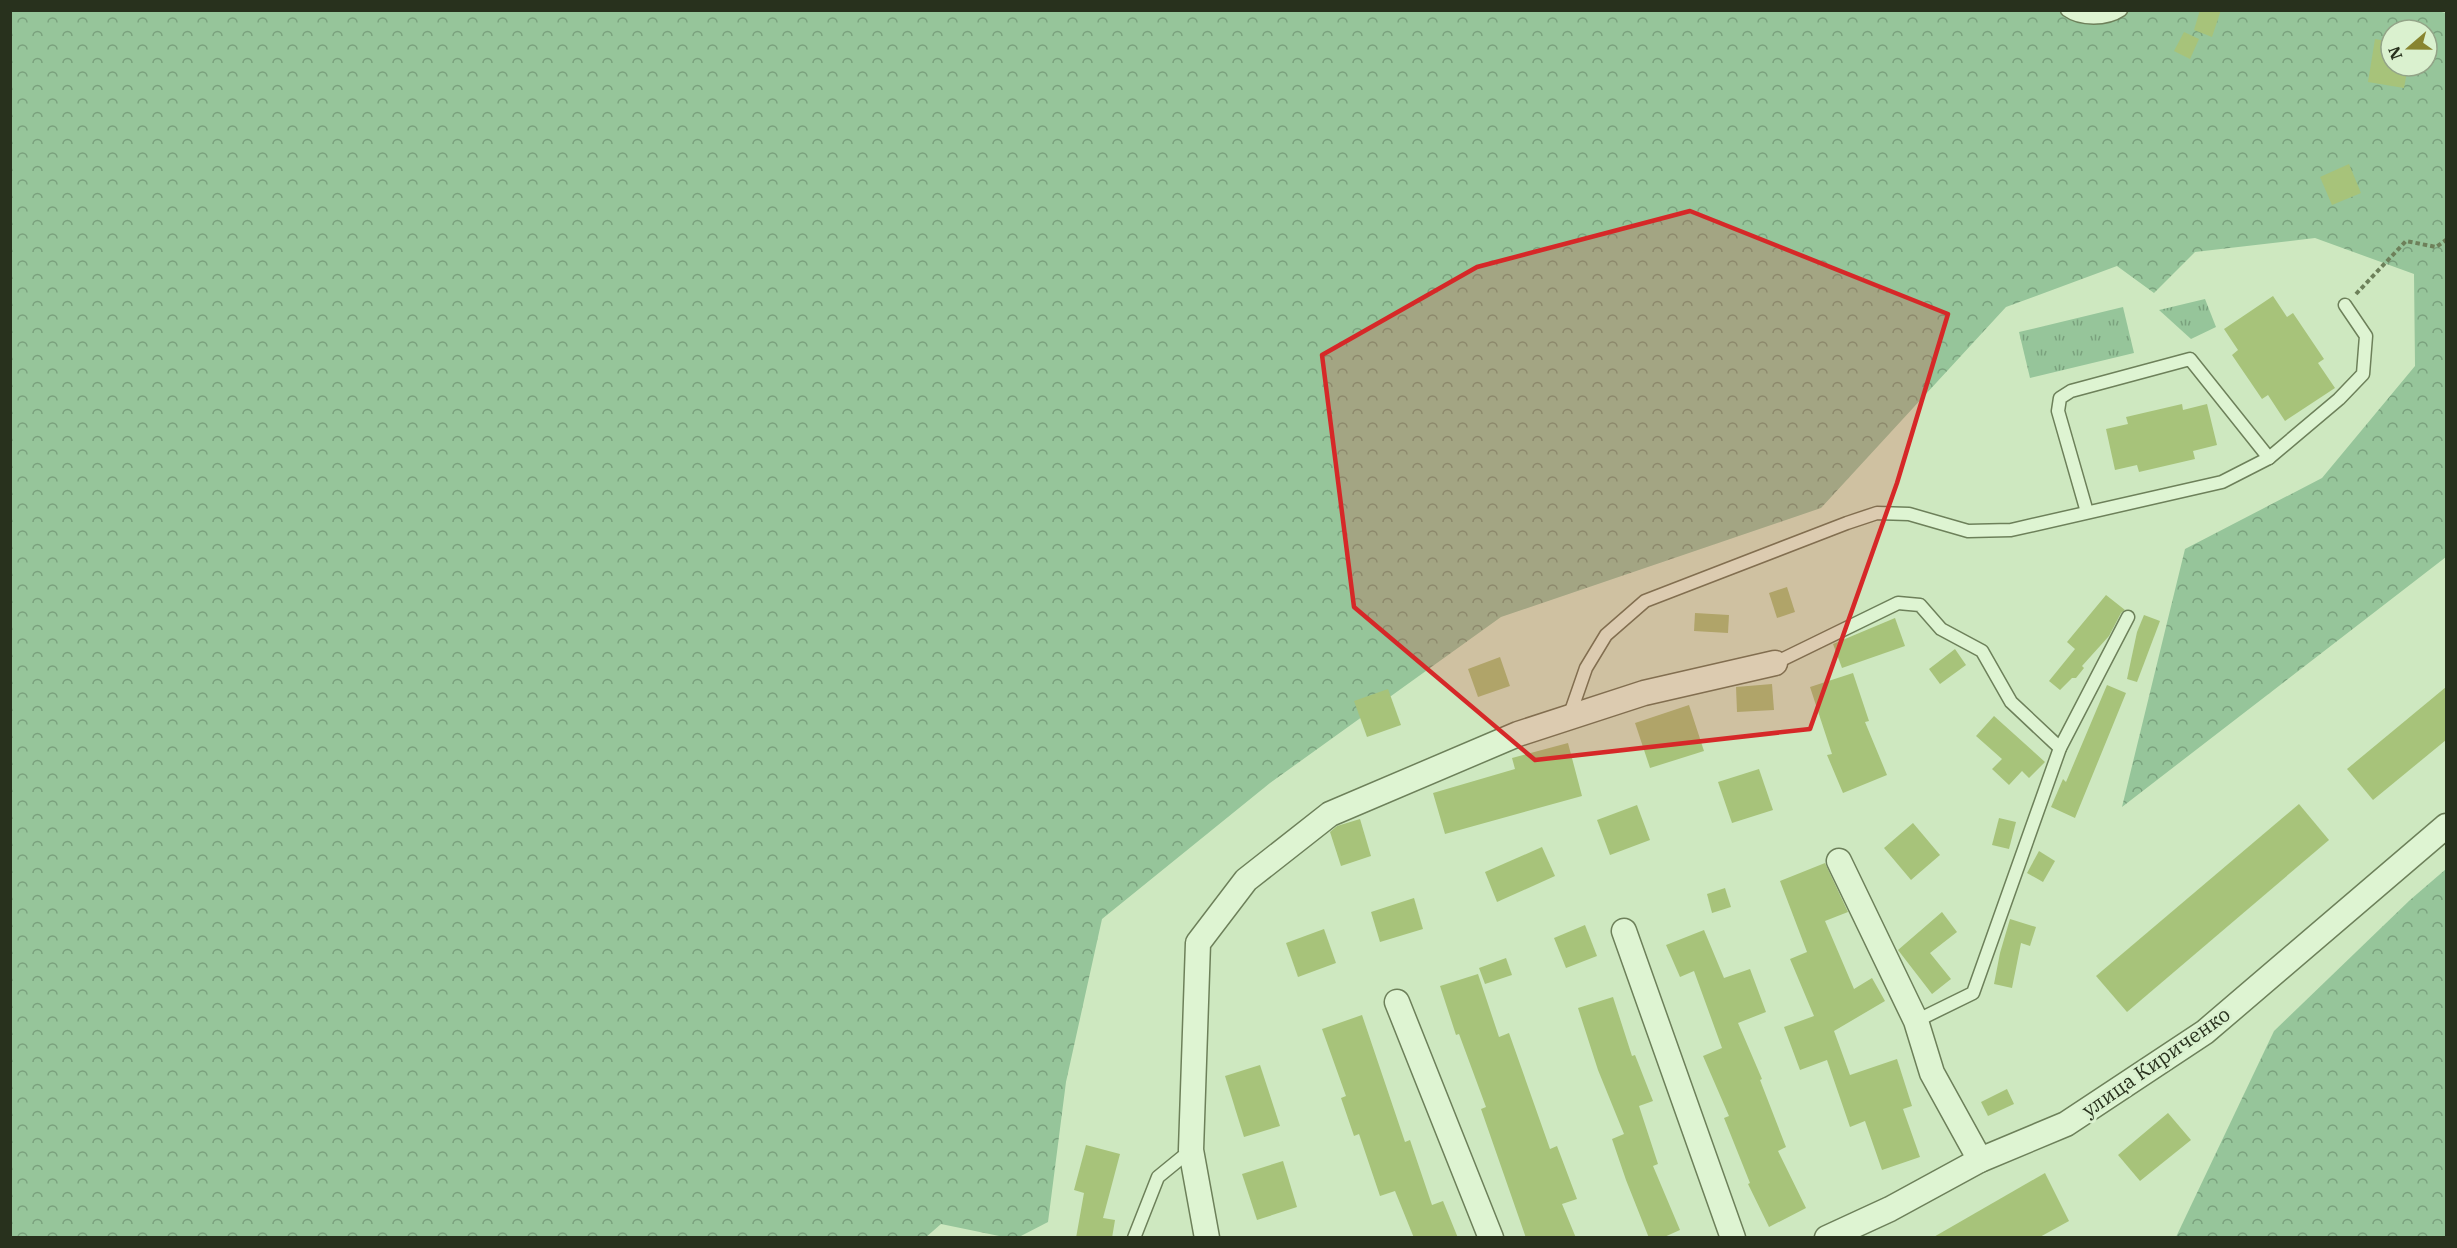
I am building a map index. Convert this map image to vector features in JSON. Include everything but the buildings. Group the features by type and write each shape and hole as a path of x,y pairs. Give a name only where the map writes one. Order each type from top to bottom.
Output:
{"street":[{"path":"1207,1238 1191,1150 1198,943 1246,880 1330,814 1518,734 1644,693 1775,663"},
{"name":"улица Кириченко","path":"1827,1238 1890,1209 1980,1160 2066,1124 2205,1032 2446,826"},
{"path":"1839,861 1916,1022 1932,1073 1980,1160"},
{"path":"1624,931 1733,1238"},
{"path":"1397,1002 1491,1238"}],"lane":[{"path":"2067,10 2077,17 2112,16 2121,10"},
{"path":"1569,717 1586,668 1606,635 1645,601 1847,523 1877,513 1909,514 1968,531 2011,530 2222,482 2269,458 2339,399 2363,374 2366,336 2345,305"},
{"path":"2087,512 2058,411 2060,398 2071,391 2190,359 2269,458"},
{"path":"1775,663 1898,603 1920,605 1941,629 1982,651 2011,702 2060,748"},
{"path":"1916,1022 1973,993 2060,748 2128,617"},
{"path":"1134,1238 1158,1176 1191,1150"}],"path":[{"path":"2345,305 2406,241 2436,247 2446,240"}],"highlighted area":[{"path":"1690,211 1948,314 1897,483 1810,729 1535,760 1354,607 1322,355 1477,267"}],"green space":[{"path":"10,11 2437,11 2446,13 2446,557 2122,807 2185,549 2322,478 2415,366 2414,274 2315,238 2195,252 2154,293 2117,266 2006,307 1821,508 1501,617 1270,783 1102,919 1066,1082 1048,1222 1019,1237 1004,1237 941,1224 925,1238 11,1237"},
{"path":"2205,299 2216,327 2191,339 2159,310"},
{"path":"2123,307 2134,353 2030,378 2019,332"},
{"path":"2446,869 2446,1237 2176,1237 2274,1031 2410,900"}]}
